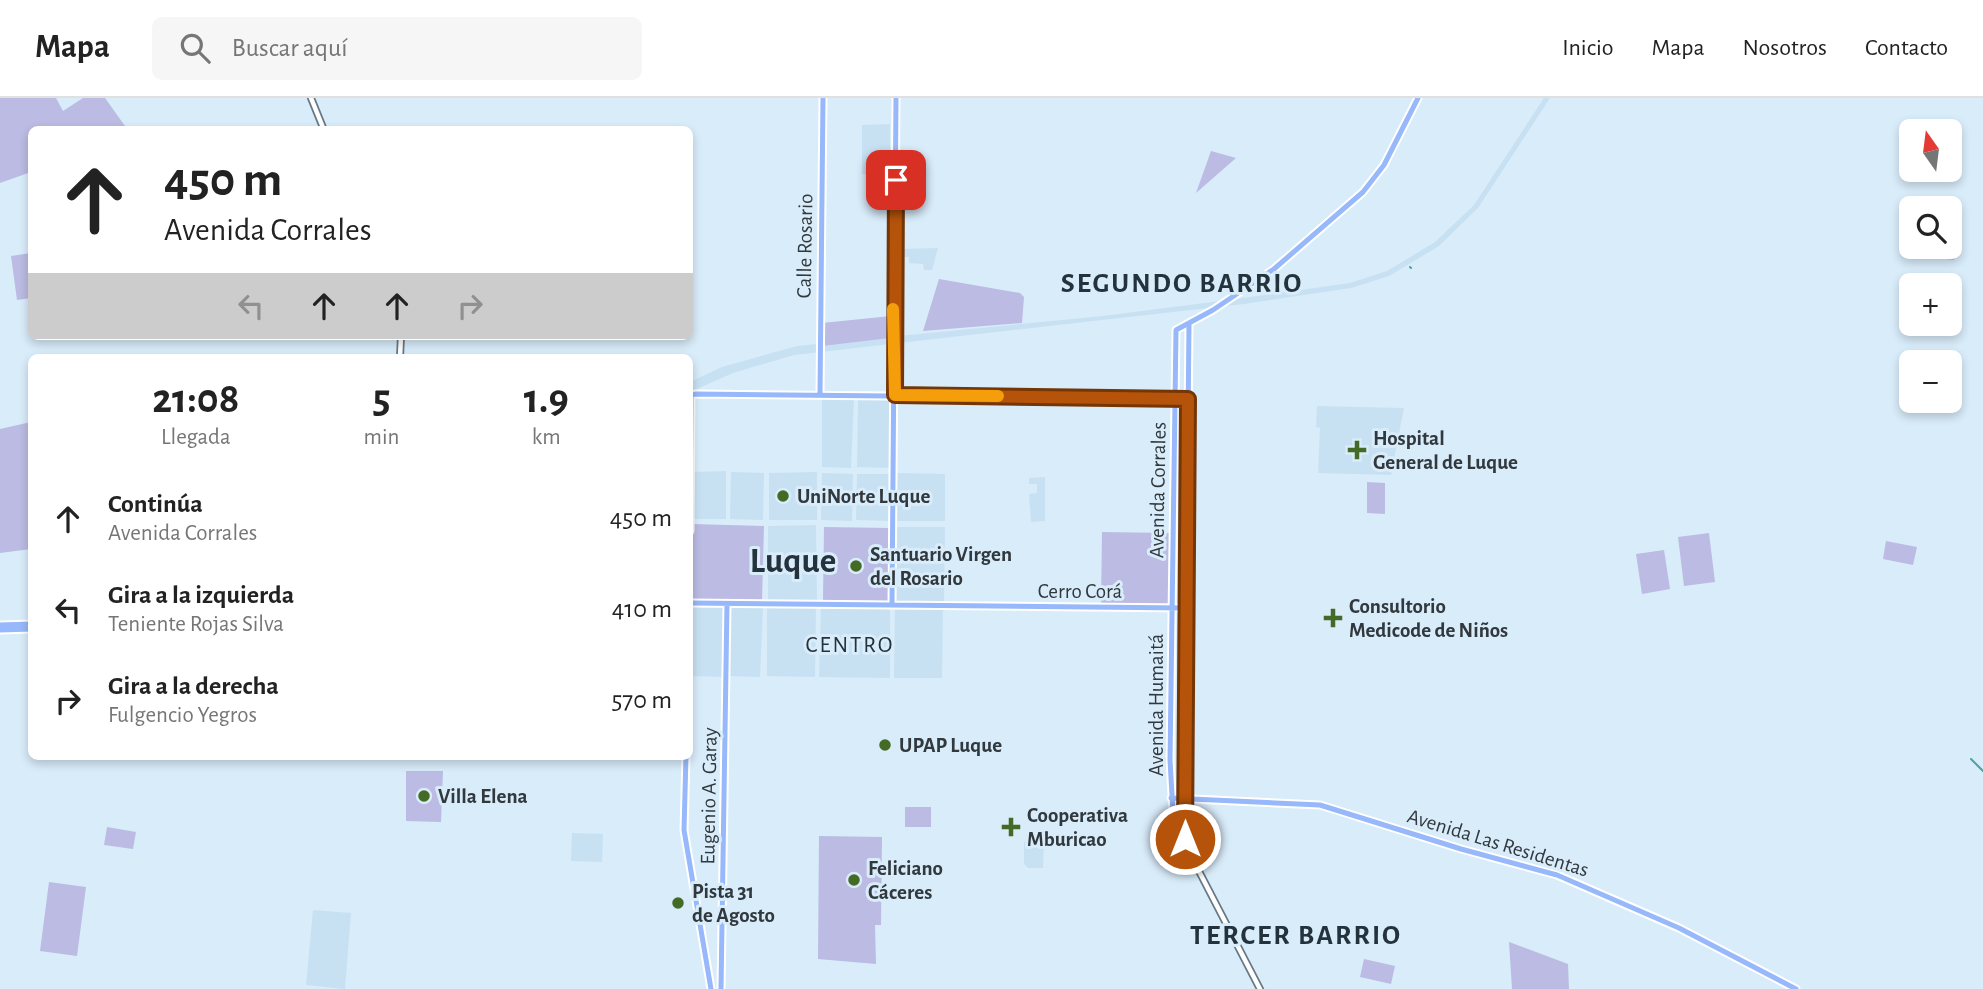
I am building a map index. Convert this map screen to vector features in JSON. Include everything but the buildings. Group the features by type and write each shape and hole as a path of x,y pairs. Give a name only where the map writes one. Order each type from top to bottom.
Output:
{"main road":[{"path":"311,98 322,126"},
{"name":"Calle Rosario","path":"820,394 823,98"},
{"path":"892,606 896,98"},
{"path":"1189,323 1274,269 1363,192 1384,165 1418,98"},
{"name":"Avenida Corrales","path":"1173,608 1176,330 1189,323 1185,608"},
{"path":"693,395 1188,399"},
{"name":"Cerro Corá","path":"693,603 1185,608"},
{"name":"Eugenio A. Garay","path":"721,989 727,604"},
{"name":"Avenida Humaitá","path":"1173,608 1171,798 1174,830 1188,850"},
{"name":"Avenida Humaitá","path":"1185,608 1184,830 1188,850"},
{"path":"0,628 28,626"},
{"path":"686,760 684,830 711,989"},
{"name":"Avenida Las Residentas","path":"1171,798 1317,804 1556,875 1679,928 1796,989"},
{"path":"1188,850 1260,989"}],"shaded area":[{"path":"0,98 56,98 63,111 83,98 105,98 125,126 28,126 28,173 0,183"},
{"path":"1544,98 1550,98 1478,208 1439,246 1389,276 1351,288 1244,304 794,355 733,373 693,391 693,381 722,367 797,346 1103,316 1350,283 1387,271 1435,242 1474,205"},
{"path":"890,124 890,175 862,174 862,125"},
{"path":"1211,151 1236,158 1196,193"},
{"path":"938,248 932,270 924,270 923,264 909,263 909,257 899,257 900,249"},
{"path":"28,253 28,298 17,300 11,256"},
{"path":"939,279 1020,293 1024,297 1022,323 923,331"},
{"path":"891,316 890,338 822,346 822,323"},
{"path":"822,398 854,398 851,468 822,467"},
{"path":"858,398 892,398 892,468 857,467"},
{"name":"Hospital General de Luque","path":"1317,406 1404,408 1391,475 1318,473 1320,428 1316,427"},
{"path":"28,423 28,549 0,553 0,429"},
{"path":"726,471 726,519 693,519 693,472"},
{"path":"731,472 764,473 763,520 730,519"},
{"path":"817,472 817,520 769,520 769,473"},
{"path":"822,473 853,474 852,521 821,520"},
{"path":"897,473 945,474 945,521 896,521"},
{"path":"857,474 891,474 891,521 856,520"},
{"path":"1045,477 1045,521 1031,522 1029,494 1037,493 1037,484 1029,484 1029,478"},
{"path":"1367,482 1385,483 1385,514 1367,513"},
{"path":"693,524 764,526 762,601 693,600"},
{"path":"816,525 817,601 768,602 768,526"},
{"path":"824,527 890,528 889,601 823,600"},
{"path":"896,527 945,527 944,603 895,602"},
{"path":"1102,532 1170,533 1169,604 1101,603"},
{"path":"1709,533 1715,582 1684,586 1678,537"},
{"path":"1886,541 1917,547 1913,565 1883,559"},
{"path":"1664,550 1670,589 1642,594 1636,554"},
{"path":"693,606 724,606 723,677 693,676"},
{"path":"729,606 763,608 760,677 728,676"},
{"path":"767,607 816,607 815,677 767,676"},
{"path":"821,607 890,608 890,678 819,677"},
{"path":"895,608 943,608 942,678 894,678"},
{"name":"Villa Elena","path":"406,771 443,771 441,822 406,821"},
{"path":"905,807 931,807 931,827 905,827"},
{"path":"107,827 136,832 133,849 104,845"},
{"path":"572,833 603,834 602,862 571,861"},
{"path":"819,836 882,837 881,925 875,925 876,964 818,959"},
{"path":"1044,840 1043,868 1028,868 1024,864 1024,842"},
{"path":"49,882 86,887 77,956 40,951"},
{"path":"313,910 351,913 345,989 306,985"},
{"path":"1509,942 1568,964 1569,989 1512,989"},
{"path":"1364,959 1395,966 1391,984 1360,977"}],"waterway":[{"path":"1971,759 1983,771"}],"slow traffic":[{"path":"893,309 895,395 998,396"}],"place":[{"name":"Hospital General de Luque","path":"1357,450"},
{"name":"UniNorte Luque","path":"783,496"},
{"name":"Santuario Virgen del Rosario","path":"856,566"},
{"name":"Consultorio Medicode de Niños","path":"1333,618"},
{"name":"UPAP Luque","path":"885,745"},
{"name":"Villa Elena","path":"424,796"},
{"name":"Cooperativa Mburicao","path":"1011,827"},
{"name":"Feliciano Cáceres","path":"854,880"},
{"name":"Pista 31 de Agosto","path":"678,903"}],"district":[{"name":"SEGUNDO BARRIO","path":"1182,284"},
{"name":"Luque","path":"793,561"},
{"name":"CENTRO","path":"850,645"},
{"name":"TERCER BARRIO","path":"1296,936"}],"route":[{"path":"896,180 893,312 895,395 1188,399 1185,839"}]}
